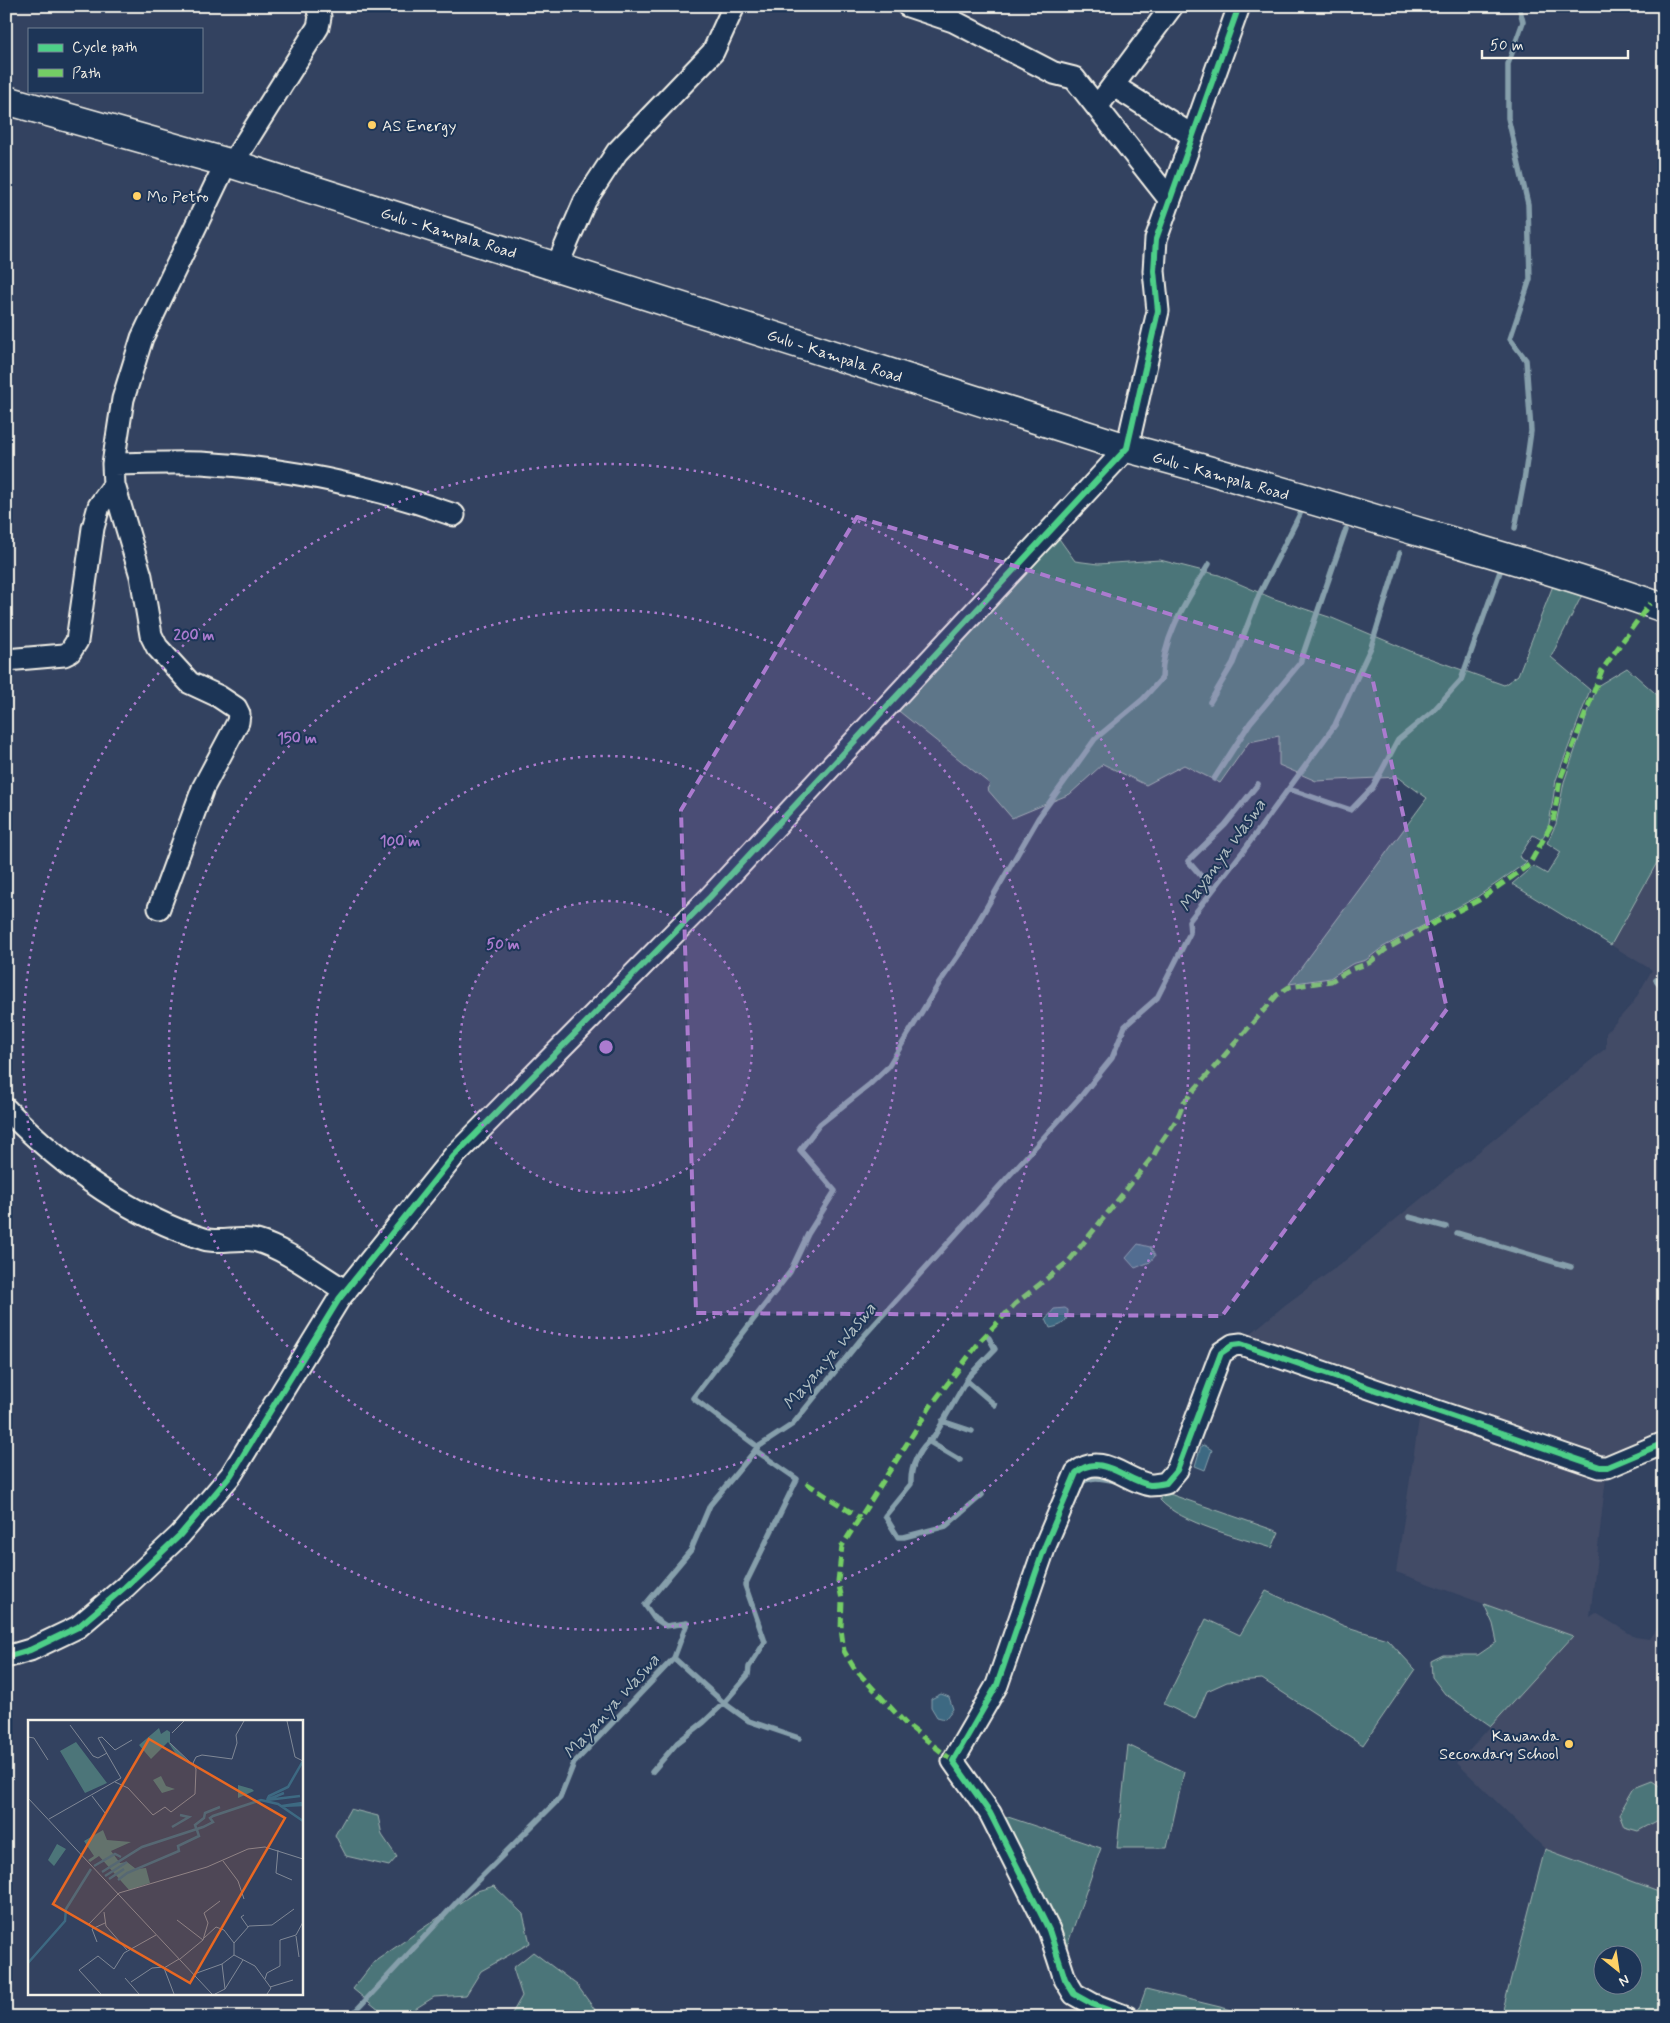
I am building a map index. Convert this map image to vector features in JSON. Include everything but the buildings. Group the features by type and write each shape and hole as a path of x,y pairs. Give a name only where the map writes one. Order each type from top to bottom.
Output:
{"main road":[{"name":"Gulu - Kampala Road","path":"8,103 229,164 557,266 1127,448 1474,548 1600,586 1664,608"}],"street":[{"path":"557,266 585,201 609,163 617,152 713,52 734,6"},
{"path":"908,6 953,21 1054,73 1074,78 1170,200"},
{"path":"1097,107 1172,6"},
{"path":"6,1657 30,1650 78,1627 125,1587 180,1535 231,1475 346,1291 454,1156 710,897 1127,448 1158,311 1154,271 1156,239 1239,6"},
{"path":"159,908 202,788 238,722 239,714 236,708 218,696 190,682 157,648 151,635 138,567 114,485 113,464 123,399 142,338 229,164 318,27 322,8"},
{"path":"1114,86 1193,136"},
{"path":"113,464 199,463 244,467 333,480 408,499 454,515"},
{"path":"6,660 64,655 74,648 77,641 93,528 99,506 114,485"},
{"path":"6,1109 22,1125 102,1192 143,1214 207,1240 255,1240 275,1248 346,1291"},
{"path":"1128,2016 1092,2004 1074,1994 1064,1979 1049,1930 990,1813 959,1774 953,1761 997,1685 1045,1546 1076,1473 1082,1468 1095,1465 1110,1467 1149,1485 1166,1483 1177,1470 1221,1352 1233,1344 1241,1344 1600,1467 1607,1467 1664,1443"}],"highlighted area":[{"path":"857,517 1372,677 1447,1009 1222,1316 696,1313 681,810"}],"shaded area":[{"path":"1664,850 1664,1438 1609,1463 1243,1340 1285,1305 1342,1263 1606,1048 1606,1033 1633,1003 1652,970 1611,945"},
{"path":"1138,1244 1150,1247 1155,1256 1150,1262 1135,1268 1126,1258"},
{"path":"1065,1308 1068,1310 1068,1314 1065,1321 1061,1325 1050,1328 1046,1319 1054,1309"},
{"path":"1420,1413 1606,1477 1590,1617 1596,1613 1635,1637 1649,1639 1664,1618 1664,1893 1545,1849 1457,1763 1573,1636 1396,1572"},
{"path":"1204,1445 1212,1450 1205,1470 1195,1466 1201,1446"},
{"path":"941,1694 949,1697 953,1709 945,1719 937,1717 931,1707 931,1699"}],"green space":[{"path":"1055,533 1075,561 1098,564 1160,560 1219,575 1272,598 1332,618 1415,653 1504,685 1518,675 1554,583 1585,589 1551,657 1590,690 1556,780 1549,824 1542,840 1533,835 1519,857 1527,862 1477,897 1383,947 1366,960 1352,964 1330,978 1289,984 1427,798 1398,777 1316,781 1279,765 1279,736 1249,742 1220,783 1184,765 1146,785 1103,764 1070,794 1012,818 987,789 990,784 895,708"},
{"path":"1627,668 1664,701 1664,850 1611,945 1512,884 1533,866 1547,874 1561,852 1547,843 1556,824 1564,782 1597,686"},
{"path":"1161,1491 1279,1532 1272,1548 1212,1529 1196,1523 1169,1508 1160,1500"},
{"path":"1266,1591 1344,1626 1387,1639 1415,1669 1363,1745 1262,1679 1227,1682 1207,1691 1195,1719 1164,1704 1206,1619 1240,1635"},
{"path":"1484,1604 1573,1636 1491,1726 1445,1694 1432,1677 1431,1661 1443,1655 1478,1655 1497,1642 1493,1624"},
{"path":"1128,1745 1184,1772 1167,1848 1117,1848"},
{"path":"1652,1781 1664,1789 1664,1817 1638,1831 1624,1827 1619,1814 1634,1788"},
{"path":"350,1809 378,1816 382,1835 397,1857 389,1866 346,1856 335,1835"},
{"path":"990,1811 1101,1848 1065,1952"},
{"path":"1545,1849 1664,1893 1664,2017 1501,2017"},
{"path":"494,1886 523,1914 530,1943 481,1971 466,1995 434,1997 410,2012 380,2011 353,1989 374,1962 477,1891"},
{"path":"533,1952 577,1985 600,2017 510,2017 522,1996 513,1968"},
{"path":"1146,1989 1261,2017 1145,2017 1137,2014"}],"waterway":[{"name":"Mayanya Waswa","path":"1515,528 1531,431 1526,360 1510,339 1530,279 1528,204 1508,118 1508,64 1523,22 1519,6"},
{"path":"1210,702 1233,663 1259,595 1300,514"},
{"path":"1214,779 1250,723 1300,663 1346,529"},
{"name":"Mayanya Waswa","path":"350,2017 465,1893 560,1798 574,1763 674,1658 687,1623 666,1626 654,1618 645,1605 691,1550 710,1505 758,1447 793,1424 862,1338 1082,1095 1112,1058 1125,1026 1157,998 1190,933 1189,921 1244,850 1335,725 1371,647 1400,553"},
{"path":"758,1447 693,1398 790,1272 808,1234 835,1191 800,1150 820,1124 869,1085 888,1067 960,953 1039,817 1095,739 1143,699 1162,678 1163,662 1171,633 1185,604 1209,564"},
{"name":"Mayanya Waswa","path":"1289,789 1351,810 1373,787 1398,740 1433,711 1461,680 1502,566"},
{"path":"1213,890 1188,861 1225,825 1258,784"},
{"path":"1656,980 1664,989"},
{"path":"1409,1217 1446,1227"},
{"path":"1457,1233 1571,1267"},
{"path":"982,1495 946,1526 904,1537 898,1537 885,1516 911,1484 916,1458 924,1446 934,1437 969,1376 995,1349 989,1338"},
{"path":"966,1380 995,1405"},
{"path":"942,1421 972,1431"},
{"path":"928,1441 960,1460"},
{"path":"652,1772 677,1743 704,1722 724,1703 748,1675 749,1667 765,1642 745,1585 797,1479 755,1450"},
{"path":"1079,1484 1092,1478 1115,1481"},
{"path":"674,1658 724,1703 749,1721 799,1738"}],"marked path":[{"path":"953,1761 905,1723 854,1668 844,1651 841,1629 842,1599 838,1581 842,1546 932,1404 981,1340 1015,1304 1069,1261 1154,1155 1174,1124 1183,1103 1277,995 1289,987 1331,981 1352,969 1369,963 1385,950 1411,935 1479,900 1529,865 1553,822 1560,780 1602,670 1650,603"},
{"path":"806,1483 860,1518"}],"cycle path":[{"path":"6,1657 30,1650 78,1627 125,1587 180,1535 231,1475 339,1299 454,1156 710,897 1127,448 1158,311 1154,271 1156,239 1239,6"},
{"path":"1127,2017 1092,2004 1074,1994 1065,1979 1049,1930 990,1813 953,1761 997,1685 1045,1546 1076,1473 1085,1467 1095,1465 1113,1469 1150,1485 1166,1483 1177,1470 1221,1353 1233,1345 1241,1344 1600,1467 1607,1467 1664,1443"}],"place":[{"name":"AS Energy","path":"372,125"},
{"name":"Mo Petro","path":"137,196"},
{"name":"Kawanda Secondary School","path":"1569,1744"}]}
